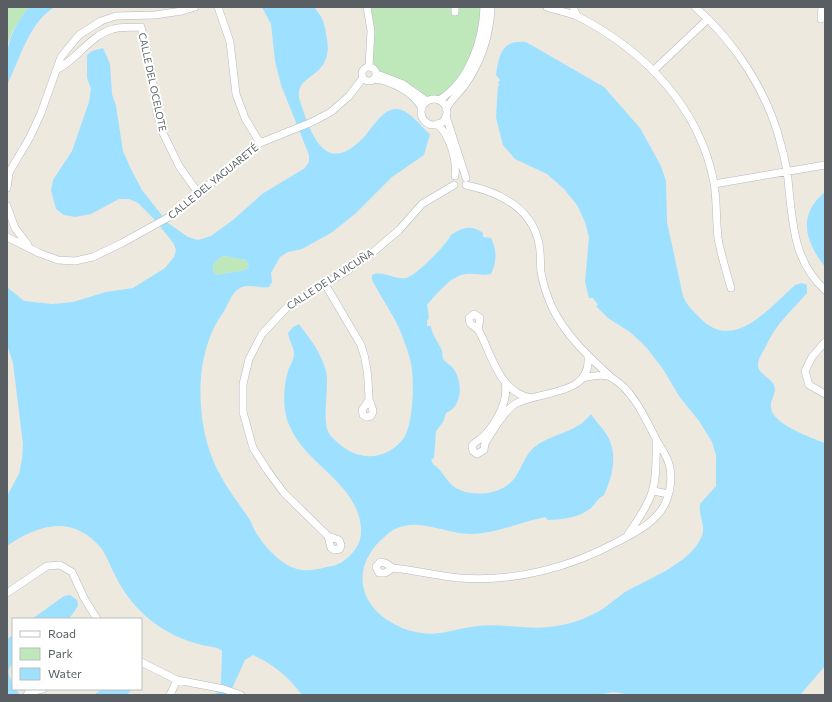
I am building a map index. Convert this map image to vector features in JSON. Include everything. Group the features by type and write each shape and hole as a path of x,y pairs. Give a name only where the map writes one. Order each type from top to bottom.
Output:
{"street":[{"path":"7,188 8,175 30,137 63,53 71,42 90,27 109,18 133,14 145,17 182,11 195,7"},
{"path":"218,7 230,42 236,94 245,118 260,143"},
{"path":"367,7 371,31 369,66"},
{"path":"422,108 427,101 439,100 449,94 458,83 473,58 481,30 484,7"},
{"path":"437,124 466,84 478,62 486,41 491,7"},
{"path":"547,7 577,16 614,38 654,70 674,93 688,114 702,143 714,184 718,239 731,288"},
{"path":"573,7 577,16"},
{"path":"695,7 708,19 736,52 757,85 775,124 787,171 791,217 797,245 805,266 817,283 825,290"},
{"path":"821,19 822,7"},
{"path":"131,26 133,14"},
{"name":"CALLE DEL OCELOTE","path":"145,17 141,27 151,68 157,113 162,131 179,166 199,194"},
{"path":"654,70 708,19"},
{"path":"58,69 70,62 96,37 112,29 131,26 141,27"},
{"path":"90,27 96,37"},
{"path":"369,66 374,68 376,76 415,98 422,108 423,119 430,124 437,124 446,134 456,167 453,180 454,185 459,188 466,181"},
{"path":"369,66 363,69 363,78 367,81 376,76 403,84 427,101"},
{"name":"CALLE DEL YAGUARETÉ","path":"7,237 39,253 58,260 84,259 122,243 169,217 260,143 312,122 340,104 363,78"},
{"path":"439,100 446,112 466,181"},
{"path":"714,184 825,165"},
{"path":"393,568 460,578 512,577 554,568 578,560 626,538 654,518 661,510 668,494 670,469 664,451 656,440 651,427 634,401 588,356 571,336 553,309 541,272 538,239 526,216 513,202 466,181 461,175 455,176"},
{"name":"CALLE DE LA VICUÑA","path":"328,536 284,493 260,460 254,448 245,424 242,398 249,359 262,334 290,304 302,295 325,284 372,254 399,230 422,204 454,185"},
{"name":"CALLE DEL YAGUARETÉ","path":"7,210 15,228 29,247"},
{"path":"325,284 361,345 369,376 369,400"},
{"path":"478,330 492,361 505,382 517,393 533,398"},
{"path":"825,342 812,357 805,371 808,385 825,394"},
{"path":"583,378 588,368 588,356"},
{"path":"505,382 506,401 482,442 514,405 564,389 583,378 600,375 611,377"},
{"path":"506,401 514,405"},
{"path":"626,538 640,518 654,491 657,468 656,440"},
{"path":"654,491 668,494"},
{"path":"7,593 46,566 60,565 72,572 84,598 96,618"},
{"path":"142,662 177,680 213,687 241,695"},
{"path":"170,695 177,680"},
{"path":"27,695 29,692 38,690"}],"green space":[{"path":"8,7 29,7 13,30 7,45"},
{"path":"370,7 482,7 478,39 461,74 450,89 439,97 427,97 418,89 404,81 378,71 372,60"},
{"path":"224,256 246,260 249,267 245,270 216,275 213,266 218,259"}],"water":[{"path":"29,7 55,7 38,22 32,31 7,85 7,62 11,36 15,27"},
{"path":"262,7 314,7 319,13 325,26 328,51 325,61 322,67 303,83 299,94 300,101 310,128 322,148 330,153 340,153 352,148 365,136 383,115 397,109 406,112 430,134 424,155 392,177 355,214 331,233 302,249 288,252 280,257 271,273 272,282 269,287 247,286 237,290 213,329 206,348 200,390 204,432 217,469 249,518 261,540 282,562 301,570 309,570 333,566 342,562 354,552 359,543 361,534 358,513 351,500 342,487 298,441 287,420 284,392 288,371 294,355 288,333 293,327 299,324 315,346 324,364 327,378 326,423 331,436 346,449 358,455 372,456 389,451 398,445 403,439 409,425 413,396 412,370 409,354 400,330 372,280 372,275 384,274 397,278 406,278 411,276 431,259 451,235 459,230 467,228 479,230 483,233 483,237 491,238 496,256 491,274 460,275 444,286 427,305 429,318 427,321 427,326 431,326 442,351 443,359 456,373 460,386 460,393 456,405 452,410 446,413 443,422 436,431 434,458 431,460 433,464 456,488 463,491 480,494 496,491 511,482 527,456 536,446 543,441 572,429 585,421 591,414 606,434 611,444 613,451 613,466 604,495 591,508 582,514 548,520 545,517 500,530 472,534 462,534 423,525 403,526 393,530 376,545 367,558 363,571 363,584 366,596 373,607 382,616 394,624 408,630 427,634 488,625 536,628 568,624 581,620 604,608 625,592 678,563 687,556 701,538 703,534 703,525 700,513 700,504 716,486 716,455 712,442 699,421 679,396 663,369 646,347 630,332 608,318 596,306 598,305 593,298 589,298 585,282 589,237 585,222 577,205 564,189 547,174 515,159 503,145 496,118 498,86 500,85 498,83 500,80 496,75 498,61 506,46 511,43 526,42 604,87 640,128 661,166 666,181 667,222 683,296 688,305 700,318 713,328 726,331 738,329 762,315 795,285 802,283 807,285 807,293 775,330 761,355 758,365 761,372 772,382 774,386 775,391 771,402 771,407 773,413 778,419 793,430 825,443 825,666 800,695 631,695 613,692 599,695 302,695 292,682 280,672 253,655 245,660 229,695 214,695 218,692 221,682 222,651 215,647 205,646 176,636 164,630 147,617 136,607 127,595 103,551 90,537 79,530 55,526 31,532 7,546 7,496 19,474 23,444 13,363 7,345 7,287 24,301 52,304 73,302 106,292 133,288 165,268 174,257 176,250 174,244 155,220 138,203 129,199 119,199 91,214 75,217 64,215 56,209 51,190 53,180 72,151 89,102 91,89 87,78 87,55 92,51 103,48 110,64 112,94 116,106 123,151 142,190 168,223 188,237 198,240 211,236 233,220 262,194 305,168 309,162 309,155 281,85 275,61 271,24","holes":["224,256 246,260 249,267 245,270 216,275 213,269 216,261"]},
{"path":"825,192 825,267 813,248 809,238 807,219 810,210 816,201"},
{"path":"70,595 77,600 78,606 70,618 33,618 64,596"},
{"path":"12,636 12,664 9,673 12,682 12,690 17,690 20,695 7,695 7,639"},
{"path":"101,690 131,690 127,695 94,695"}]}
